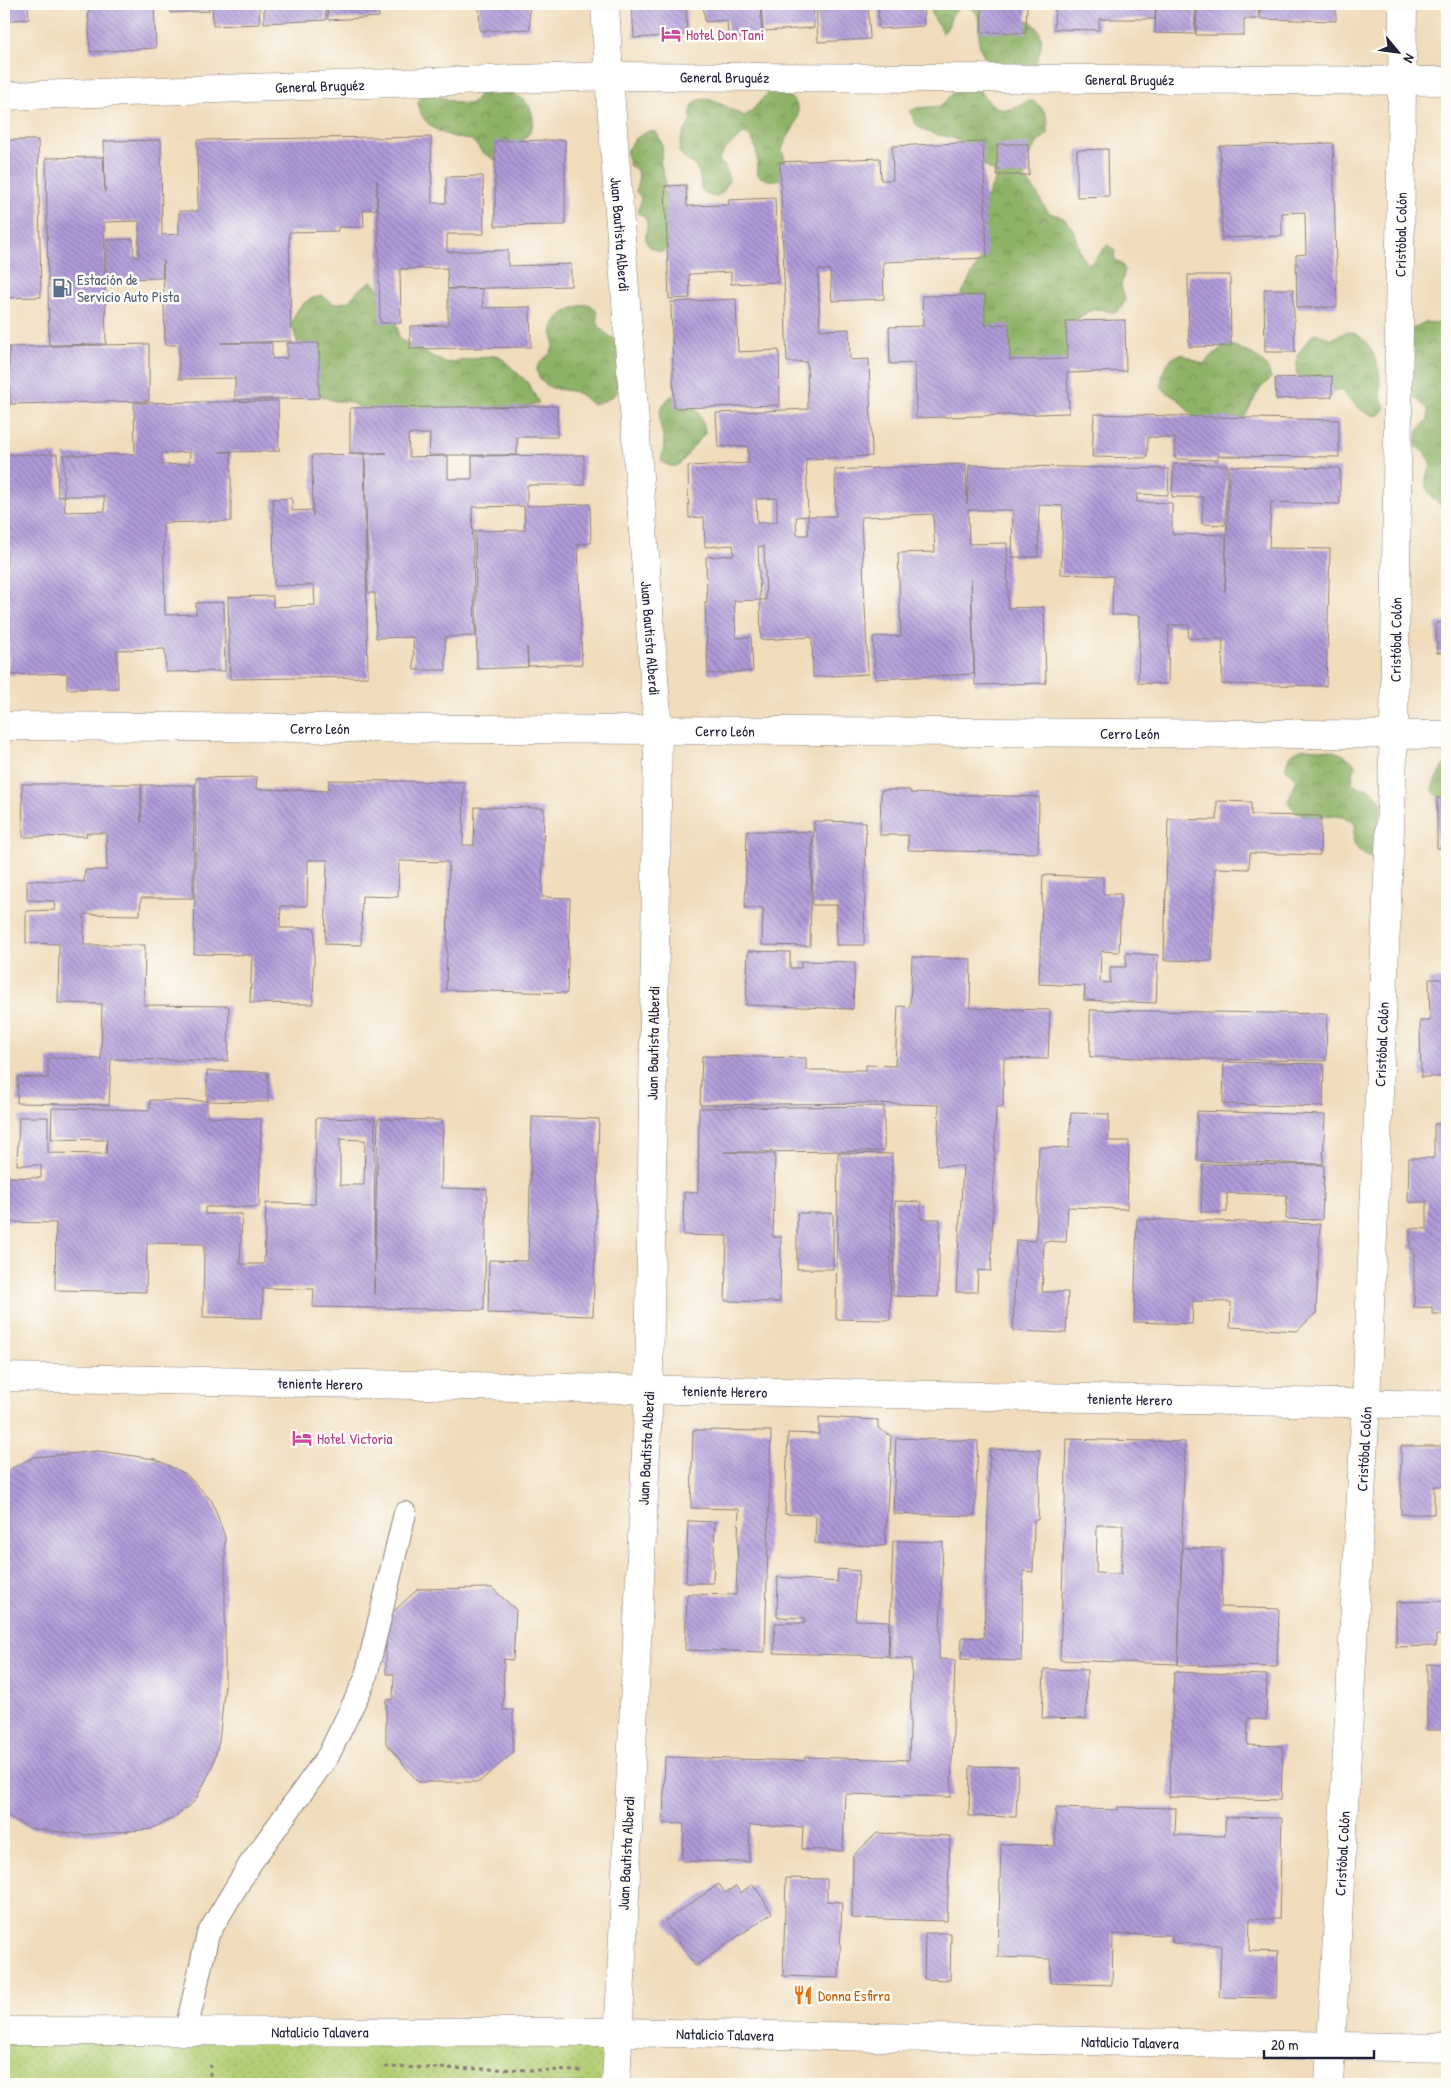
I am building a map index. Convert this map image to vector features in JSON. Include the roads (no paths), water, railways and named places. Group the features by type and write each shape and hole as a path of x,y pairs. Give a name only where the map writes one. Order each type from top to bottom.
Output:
{"street":[{"name":"Juan Bautista Alberdi","path":"606,4 608,76 658,730 649,1389 616,2084"},
{"name":"Cristóbal Colón","path":"1329,2084 1366,1403 1394,734 1404,4"},
{"name":"General Bruguéz","path":"4,96 608,76 1447,80"},
{"name":"Cerro León","path":"4,726 1447,735"},
{"name":"teniente Herero","path":"4,1377 1447,1405"},
{"name":"Natalicio Talavera","path":"4,2030 618,2032 1447,2048"}],"lane":[{"path":"186,2031 208,1934 250,1864 328,1756 365,1680 405,1513"}],"place":[{"name":"Hotel Don Tani","path":"671,34"},
{"name":"Estación de Servicio Auto Pista","path":"62,288"},
{"name":"Hotel Victoria","path":"302,1438"},
{"name":"Donna Esfirra","path":"803,1995"}]}
